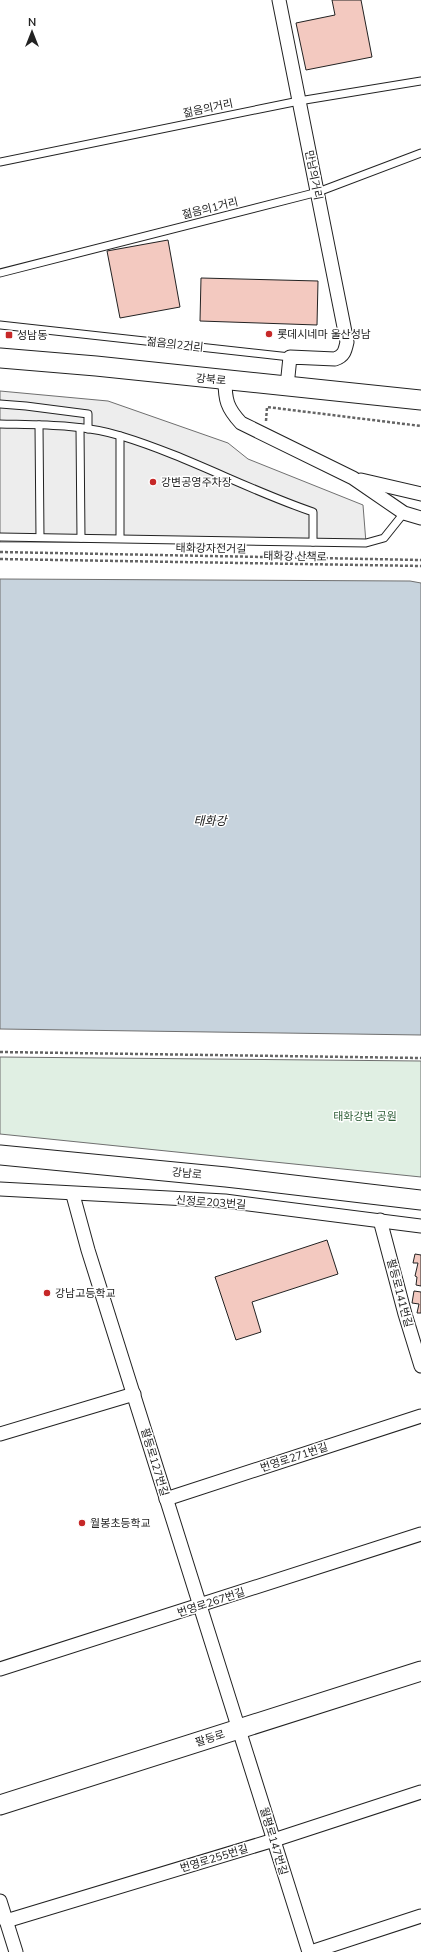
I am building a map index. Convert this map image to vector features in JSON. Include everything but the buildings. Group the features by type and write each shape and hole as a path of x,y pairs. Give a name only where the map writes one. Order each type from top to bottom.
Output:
{"main road":[{"name":"강북로","path":"0,358 421,400"},
{"name":"강남로","path":"0,1155 233,1178 421,1200"},
{"name":"팔등로","path":"0,1806 421,1671"}],"street":[{"name":"만남의거리","path":"279,0 347,342 346,350"},
{"name":"젊음의2거리","path":"290,357 335,359 341,357 346,350"},
{"path":"287,386 290,357"},
{"path":"225,380 225,397 230,412 241,423 353,478 404,513 421,518"},
{"path":"353,478 421,494"},
{"name":"신정로203번길","path":"0,1189 225,1201 421,1226"},
{"name":"팔등로127번길","path":"74,1194 88,1250 239,1729"},
{"name":"팔등로141번길","path":"380,1220 405,1314 421,1366"},
{"path":"0,1434 134,1394"},
{"name":"번영로271번길","path":"166,1499 421,1416"},
{"name":"번영로267번길","path":"0,1669 421,1534"},
{"name":"월평로147번길","path":"239,1729 310,1952"},
{"name":"번영로255번길","path":"6,1921 274,1840 421,1792"},
{"path":"0,1901 16,1952"},
{"path":"310,1952 421,1916"}],"lane":[{"name":"젊음의거리","path":"0,162 299,101 421,81"},
{"name":"젊음의1거리","path":"0,273 318,192 421,153"},
{"name":"젊음의2거리","path":"0,325 290,357"},
{"path":"0,404 88,414 88,429"},
{"path":"0,424 39,425 88,429 120,436 191,461 283,502 313,512 313,542"},
{"path":"39,425 40,537"},
{"path":"80,428 81,538"},
{"path":"120,436 120,538"},
{"path":"0,537 366,543 384,538 404,513"}],"path":[{"path":"267,407 421,426"},
{"name":"태화강자전거길","path":"0,552 421,560"},
{"name":"태화강 산책로","path":"0,559 421,566"},
{"path":"0,1052 421,1058"}],"green space":[{"name":"태화강변 공원","path":"0,1057 421,1061 421,1177 0,1134"}],"shaded area":[{"name":"강변공영주차장","path":"0,391 108,401 228,443 248,459 363,505 366,543 0,542"}],"water":[{"name":"태화강","path":"0,579 410,581 421,583 421,1035 0,1029"}],"place":[{"name":"롯데시네마 울산성남","path":"269,334"},
{"name":"성남동","path":"9,335"},
{"name":"강변공영주차장","path":"153,482"},
{"name":"강남고등학교","path":"47,1293"},
{"name":"월봉초등학교","path":"82,1523"}]}
